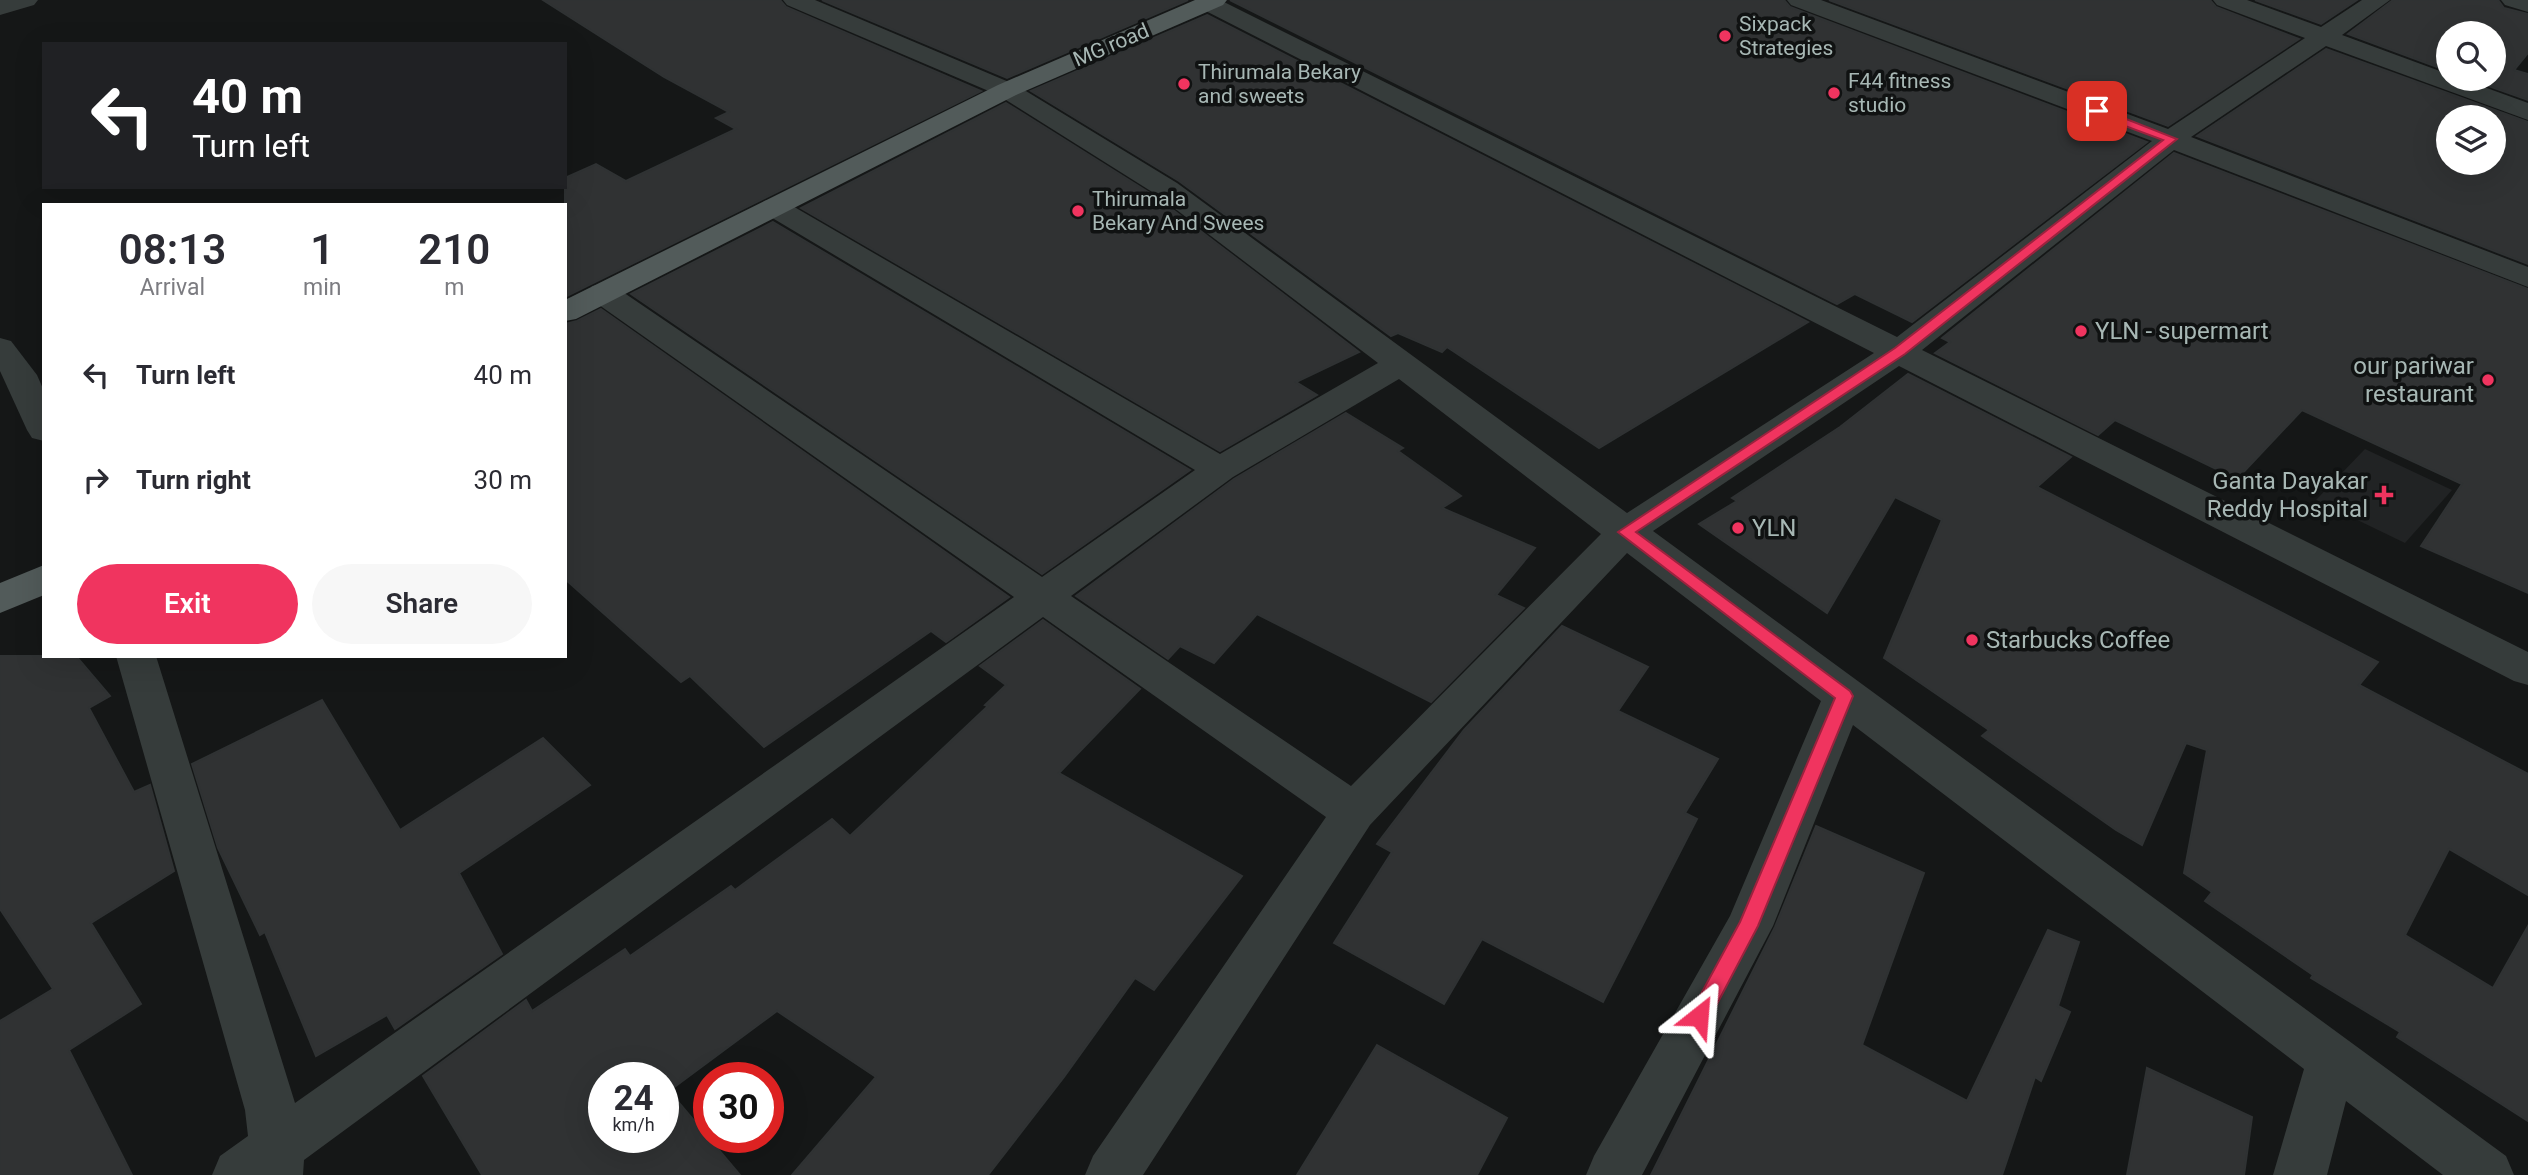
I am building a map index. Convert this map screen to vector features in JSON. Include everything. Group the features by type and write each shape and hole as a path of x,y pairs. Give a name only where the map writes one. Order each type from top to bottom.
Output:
{"main road":[{"name":"MG road","path":"567,311 1007,90 1212,2"},
{"path":"0,599 42,580"}],"street":[{"path":"0,8 26,0"},
{"path":"795,0 1007,90 1167,188 2487,1175"},
{"path":"1799,0 2171,139 2528,278"},
{"path":"2225,0 2528,112"},
{"path":"1112,1175 1354,813 1625,532 1900,351 2171,139 2378,0"},
{"path":"2513,0 2528,5"},
{"path":"1212,2 2528,670"},
{"path":"774,207 1220,469"},
{"path":"603,293 1354,813"},
{"path":"0,348 20,376 42,426"},
{"path":"265,1166 1220,469 1401,364"},
{"path":"137,658 271,1111 265,1166"},
{"path":"1613,1175 1749,926 1844,696"},
{"path":"2300,1175 2332,1059"}],"shaded area":[{"name":"Ganta Dayakar Reddy Hospital","path":"2365,449 2452,490 2405,543 2316,500"}],"building":[{"path":"543,0 780,0 786,7 981,91 567,296 567,177 596,164 626,181 736,129 716,118 729,112 664,77"},
{"path":"822,0 1188,0 1007,78"},
{"path":"1230,0 1784,0 1790,7 2147,142 1912,322 1855,294 1837,304"},
{"path":"1829,0 2210,0 2216,7 2299,39 2168,126"},
{"path":"2255,0 2357,0 2321,24"},
{"path":"2393,0 2498,0 2504,8 2528,14 2528,53 2514,70 2528,74 2528,100 2503,91 2506,91 2506,21 2436,21 2436,67 2348,34"},
{"path":"1207,15 1808,322 1599,448 1447,347 1442,352 1398,333 1391,336 1179,181 1031,91"},
{"path":"2326,49 2436,91 2481,105 2436,105 2436,175 2506,175 2506,114 2528,122 2528,264 2197,136"},
{"path":"1006,103 1156,197 1359,352 1296,382 1317,395 1220,451 801,208"},
{"path":"2174,153 2528,289 2528,593 2421,546 2462,484 2302,410 2237,479 2115,420 2098,435 1935,353 1950,342 1942,338"},
{"path":"773,222 1190,470 1042,574 631,294"},
{"path":"601,309 1009,597 946,642 931,631 764,747 690,676 681,682 567,581 567,324"},
{"path":"1908,374 2071,457 2037,487 2378,662 2359,685 2528,774 2528,895 2449,849 2405,935 2493,988 2528,926 2528,1121 2397,1037 2400,1032 2311,978 2313,975 2205,901 2212,892 2184,873 2207,750 2186,743 2142,845 2116,830 1982,736 1989,730 1884,658 1942,520 1895,497 1827,613 1699,524 1737,501 1732,498 1840,427"},
{"path":"1346,413 1403,448 1398,451 1461,496 1442,508 1535,548 1496,595 1524,608 1431,702 1257,614 1214,663 1180,646 1168,659 1076,596 1234,479"},
{"path":"1043,620 1140,689 1059,773 1242,876 1154,990 1135,978 1064,1077 988,1175 792,1175 876,1077 777,1011 708,1062 693,1062 693,1073 679,1084 679,1062 588,1062 588,1153 679,1153 679,1103 693,1119 693,1153 721,1153 740,1175 482,1175 423,1076 526,1000 532,1011 625,949 630,956 731,886 735,890 832,819 850,836 988,706 985,705 1006,685 980,666"},
{"path":"1562,626 1648,667 1618,711 1718,759 1685,813 1697,819 1603,1002 1482,939 1444,1004 1334,943 1392,852 1377,844 1464,730"},
{"path":"0,656 78,658 110,696 89,708 134,792 150,785 174,871 91,923 141,1004 69,1050 132,1175 0,1175 0,1021 53,989 0,909"},
{"path":"322,700 400,830 543,738 590,785 459,873 502,954 395,1029 387,1015 316,1056 265,932 260,935 218,848 192,764"},
{"path":"1816,826 1924,873 1862,1045 1967,1101 2048,930 2079,942 2058,1006 2070,1012 2041,1081 2035,1077 2002,1175 1651,1175 1775,927"},
{"path":"1377,1045 1507,1118 1477,1175 1297,1175"},
{"path":"2147,1068 2252,1117 2244,1175 2127,1175"}],"place":[{"name":"Sixpack Strategies","path":"1725,36"},
{"name":"Thirumala Bekary and sweets","path":"1184,84"},
{"name":"F44 fitness studio","path":"1834,93"},
{"name":"Thirumala Bekary And Swees","path":"1078,211"},
{"name":"YLN - supermart","path":"2081,331"},
{"name":"our pariwar restaurant","path":"2488,380"},
{"name":"Ganta Dayakar Reddy Hospital","path":"2384,495"},
{"name":"YLN","path":"1738,528"},
{"name":"Starbucks Coffee","path":"1972,640"}],"route":[{"path":"1699,1016 1749,926 1844,696 1625,532 1900,351 2171,139 2097,111"}]}
